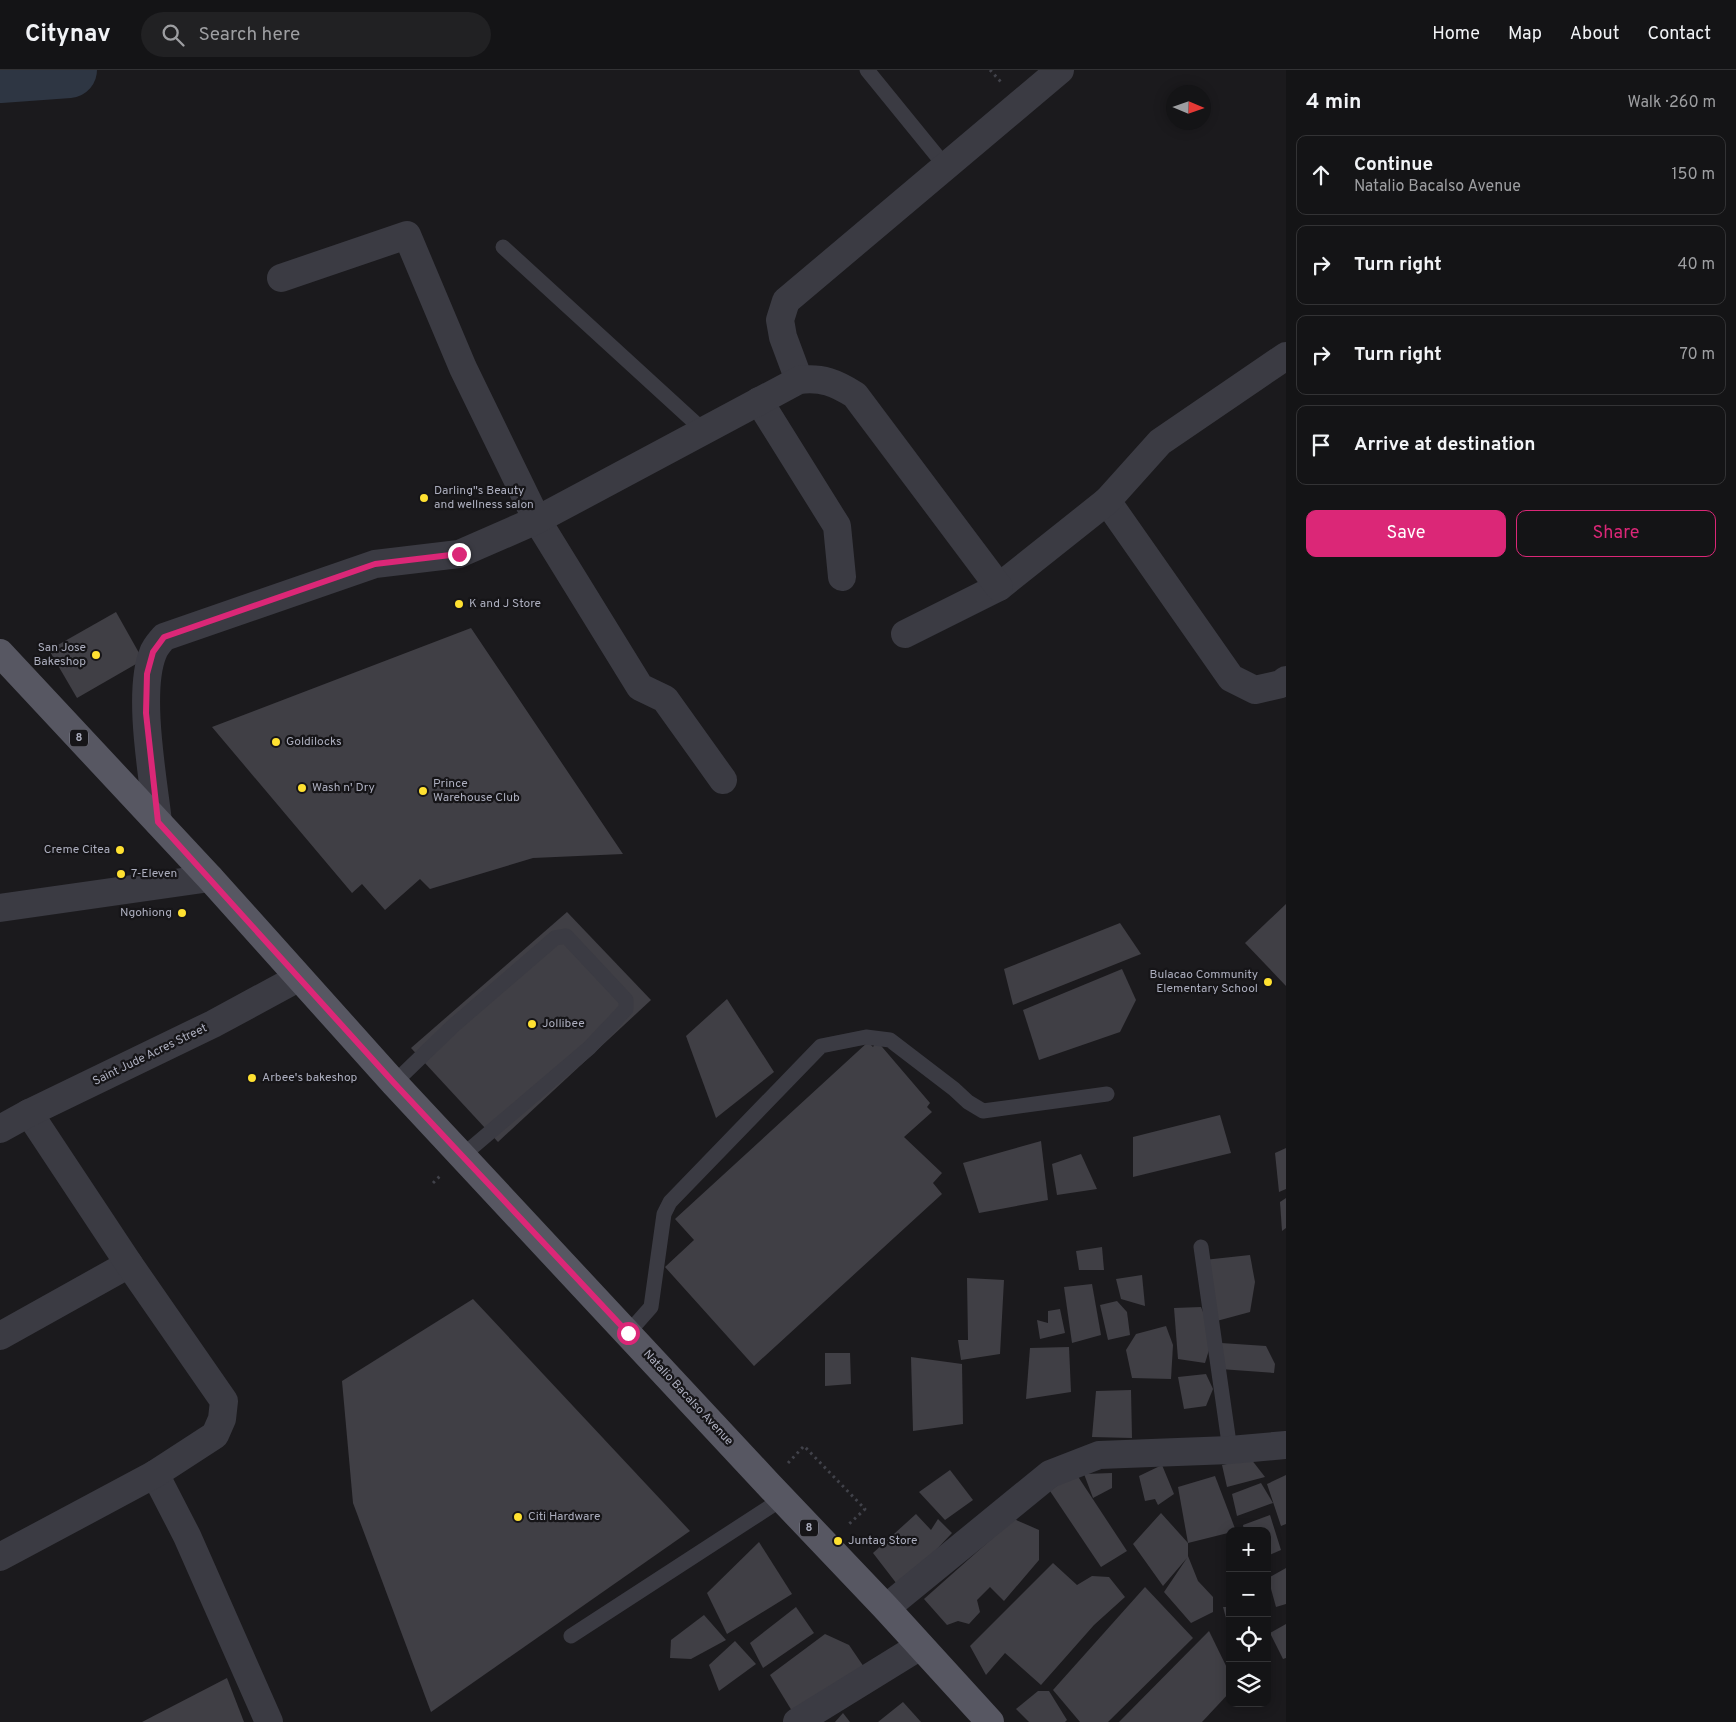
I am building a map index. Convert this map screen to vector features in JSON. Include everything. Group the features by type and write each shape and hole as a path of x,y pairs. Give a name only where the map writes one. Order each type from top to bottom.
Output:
{"main road":[{"name":"Natalio Bacalso Avenue","path":"0,653 210,878 394,1083 886,1608 990,1722"}],"street":[{"path":"799,380 783,337 780,320 786,301 1060,70"},
{"path":"280,278 407,235 463,368 537,520 640,686 665,699 723,780"},
{"path":"905,634 999,588 1107,501 1160,442 1286,356"},
{"path":"158,822 146,713 147,674 153,652 164,637 375,564 459,554 537,520 799,380 814,378 836,382 855,395 999,588"},
{"path":"759,401 838,526 842,577"},
{"path":"1107,501 1231,678 1255,690 1281,684 1286,680"},
{"path":"0,908 210,878"},
{"name":"Saint Jude Acres Street","path":"0,1129 29,1113 213,1024 298,978"},
{"path":"0,1557 155,1474 216,1435 222,1418 224,1401 129,1264 29,1113"},
{"path":"0,1336 129,1264"},
{"path":"886,1608 1050,1474 1099,1455 1230,1450 1286,1445"},
{"path":"155,1474 187,1536 269,1722"},
{"path":"797,1722 920,1646"}],"lane":[{"path":"868,70 946,167"},
{"path":"504,246 703,430"},
{"path":"394,1083 453,1026 556,938 566,936 601,972 626,1000 626,1009 589,1048 462,1156"},
{"path":"628,1333 651,1307 664,1214 670,1202 821,1046 866,1037 890,1040 968,1102 983,1111 1107,1094"},
{"path":"1201,1247 1230,1450"},
{"path":"571,1636 782,1499"}],"path":[{"path":"804,1446 865,1509"}],"building":[{"name":"San Jose Bakeshop","path":"116,612 143,660 77,698 49,650"},
{"name":"Prince Warehouse Club","path":"471,628 623,854 533,858 430,889 420,879 385,910 362,884 352,893 212,727"},
{"path":"1286,904 1286,986 1245,943"},
{"name":"Jollibee","path":"567,912 651,1000 498,1142 411,1048"},
{"path":"1120,923 1141,954 1013,1005 1004,969"},
{"path":"1122,969 1136,1000 1120,1032 1039,1060 1023,1010"},
{"path":"727,999 774,1072 716,1118 686,1036"},
{"path":"877,1041 930,1103 927,1107 932,1112 904,1137 942,1173 933,1183 942,1194 754,1366 665,1267 694,1240 675,1219 868,1042 873,1047"},
{"path":"1220,1115 1231,1153 1133,1177 1133,1137"},
{"path":"1041,1141 1048,1200 979,1213 963,1163"},
{"path":"1286,1148 1286,1189 1279,1192 1275,1153"},
{"path":"1081,1154 1097,1189 1057,1195 1052,1164"},
{"path":"1286,1198 1286,1228 1282,1231 1280,1202"},
{"path":"1102,1247 1104,1270 1079,1270 1076,1251"},
{"path":"1250,1255 1255,1282 1250,1312 1213,1322 1204,1260"},
{"path":"1142,1275 1145,1306 1121,1299 1116,1279"},
{"path":"967,1278 1004,1280 1000,1354 961,1360 958,1340 968,1340"},
{"path":"1092,1284 1101,1335 1072,1343 1064,1287"},
{"name":"Citi Hardware","path":"473,1299 690,1531 431,1712 353,1503 342,1381"},
{"path":"1117,1301 1127,1312 1130,1335 1108,1340 1100,1305"},
{"path":"1201,1307 1213,1337 1205,1363 1178,1359 1174,1308"},
{"path":"1060,1309 1065,1333 1040,1339 1037,1320 1048,1323 1048,1311"},
{"path":"1166,1326 1173,1345 1171,1379 1132,1378 1126,1350 1136,1334"},
{"path":"1221,1343 1266,1346 1275,1364 1274,1373 1220,1369"},
{"path":"1069,1347 1071,1392 1026,1399 1030,1348"},
{"path":"825,1353 850,1353 851,1384 825,1386"},
{"path":"911,1357 962,1364 963,1424 913,1431"},
{"path":"1206,1374 1213,1389 1206,1406 1184,1409 1178,1377"},
{"path":"1131,1390 1132,1438 1092,1437 1096,1391"},
{"path":"1251,1459 1265,1477 1227,1487 1222,1465"},
{"path":"1162,1465 1174,1494 1158,1505 1155,1499 1145,1501 1139,1476"},
{"path":"950,1470 973,1500 945,1520 919,1492"},
{"path":"1075,1472 1127,1551 1101,1567 1050,1491"},
{"path":"1112,1473 1112,1488 1093,1498 1084,1474"},
{"path":"1286,1475 1286,1524 1281,1526 1267,1484"},
{"path":"1215,1476 1234,1527 1226,1527 1226,1534 1188,1543 1178,1487"},
{"path":"1261,1483 1273,1503 1237,1516 1232,1494"},
{"path":"1161,1513 1188,1543 1188,1556 1198,1581 1213,1597 1213,1612 1191,1623 1164,1592 1187,1558 1163,1586 1133,1544"},
{"path":"916,1514 931,1530 938,1519 952,1533 900,1588 873,1553"},
{"path":"1270,1515 1281,1550 1271,1554 1271,1527 1243,1527 1243,1525"},
{"path":"1014,1519 1039,1530 1039,1560 1004,1601 990,1587 977,1600 980,1612 969,1624 958,1621 947,1625 924,1599"},
{"path":"759,1542 792,1594 727,1634 707,1593"},
{"path":"1053,1563 1077,1585 1092,1576 1109,1577 1125,1597 1094,1625 1041,1685 1005,1653 986,1675 970,1646"},
{"path":"1286,1568 1286,1604 1276,1607 1271,1589 1271,1576"},
{"path":"1145,1587 1193,1638 1108,1722 1080,1722 1053,1690"},
{"path":"796,1607 814,1633 763,1668 750,1643"},
{"path":"1223,1607 1226,1607 1226,1618"},
{"path":"704,1615 726,1640 691,1659 670,1658 671,1640"},
{"path":"1286,1624 1286,1658 1283,1659 1271,1632"},
{"path":"1209,1631 1226,1666 1226,1696 1202,1722 1119,1722"},
{"path":"825,1634 849,1645 866,1670 792,1711 770,1675"},
{"path":"735,1641 756,1664 719,1691 709,1665"},
{"path":"227,1678 244,1722 142,1722"},
{"path":"1038,1691 1049,1691 1067,1720 1065,1722 1029,1722 1016,1709"},
{"path":"903,1702 921,1722 878,1722"},
{"path":"843,1713 850,1722 835,1722"}],"waterway":[{"path":"0,75 69,70"}],"place":[{"name":"Darling\"s Beauty and wellness salon","path":"424,498"},
{"name":"K and J Store","path":"459,604"},
{"name":"San Jose Bakeshop","path":"96,655"},
{"name":"Goldilocks","path":"276,742"},
{"name":"Wash n' Dry","path":"302,788"},
{"name":"Prince Warehouse Club","path":"423,791"},
{"name":"Creme Citea","path":"120,850"},
{"name":"7-Eleven","path":"121,874"},
{"name":"Ngohiong","path":"182,913"},
{"name":"Bulacao Community Elementary School","path":"1268,982"},
{"name":"Jollibee","path":"532,1024"},
{"name":"Arbee's bakeshop","path":"252,1078"},
{"name":"Citi Hardware","path":"518,1517"},
{"name":"Juntag Store","path":"838,1541"}],"route":[{"path":"459,554 404,559 375,564 164,637 153,652 147,674 146,713 158,822 394,1083 628,1333"}]}
